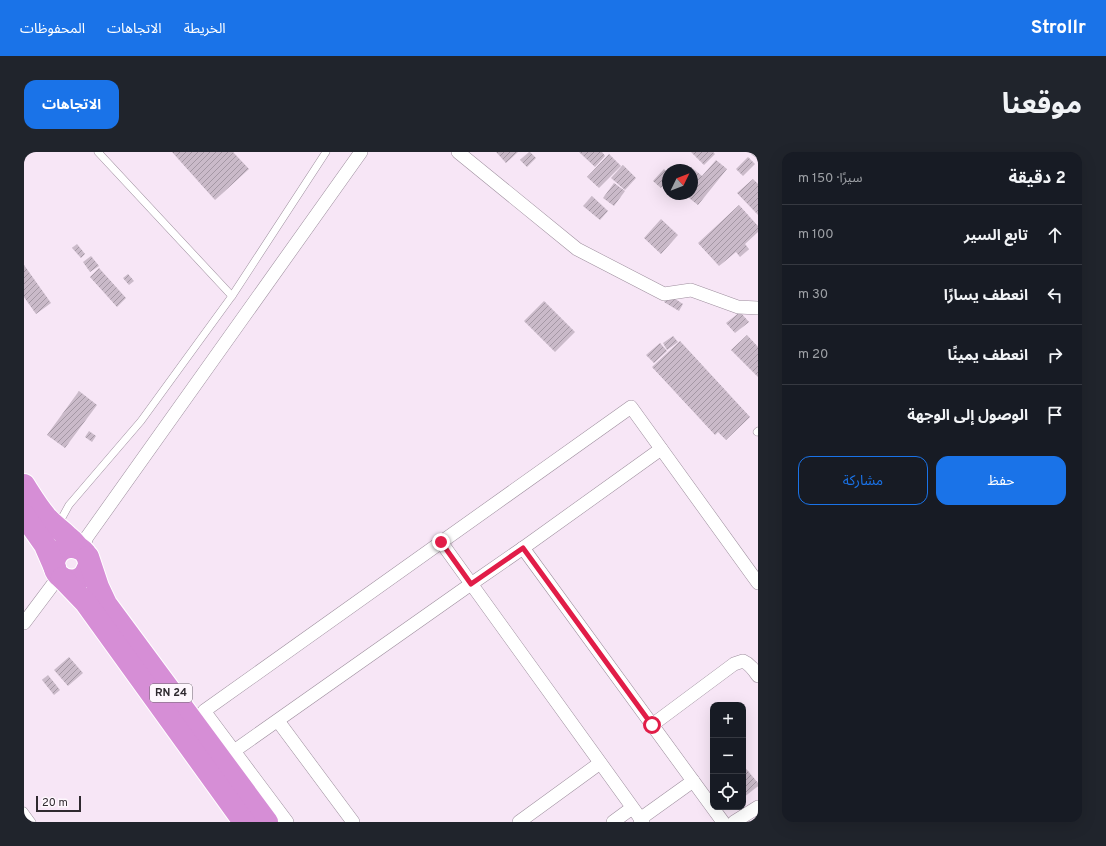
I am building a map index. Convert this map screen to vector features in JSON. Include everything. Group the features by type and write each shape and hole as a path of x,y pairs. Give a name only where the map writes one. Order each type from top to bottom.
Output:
{"highway":[{"name":"RN 24","path":"24,486 46,517 56,528 67,535 83,552 106,604 267,822"},
{"name":"RN 24","path":"24,515 45,544 59,574 86,603 244,822"},
{"path":"59,574 69,580 81,578 88,569 89,563 83,552"}],"street":[{"path":"83,552 87,537 361,152"},
{"path":"458,152 577,249 664,294 690,290 738,307 758,308"},
{"path":"286,822 204,710 631,407 758,583"},
{"path":"234,751 661,449"},
{"path":"441,542 642,820 693,781"},
{"path":"523,548 723,822"},
{"path":"24,623 59,574"},
{"path":"652,725 734,664 743,661 750,665 758,676"},
{"path":"278,721 353,822"},
{"path":"519,822 600,763"},
{"path":"734,822 758,807"},
{"path":"613,822 632,808"}],"lane":[{"path":"98,152 232,296"},
{"path":"56,528 69,505 141,421 232,296 326,152"},
{"path":"24,811 32,822"}],"building":[{"path":"172,152 233,152 249,169 215,200"},
{"path":"496,152 518,152 506,163"},
{"path":"529,152 536,158 527,167 520,160"},
{"path":"579,152 602,152 605,156 595,167"},
{"path":"691,152 713,152 715,154 704,165"},
{"path":"609,154 621,166 599,188 587,177"},
{"path":"748,157 755,164 743,176 736,169"},
{"path":"716,160 727,169 698,205 692,200 698,200 698,173 702,176"},
{"path":"623,165 636,178 625,190 611,178"},
{"path":"662,171 661,188 653,181"},
{"path":"753,179 758,184 758,215 737,193"},
{"path":"614,183 625,191 614,206 603,198"},
{"path":"592,196 608,211 600,220 583,206"},
{"path":"739,205 758,226 758,232 745,244 749,249 740,257 736,252 719,266 698,243"},
{"path":"661,219 678,235 661,254 644,238"},
{"path":"77,244 85,254 81,258 72,248"},
{"path":"91,256 99,266 90,272 83,262"},
{"path":"24,265 51,303 36,314 24,297"},
{"path":"99,268 126,298 117,307 90,277"},
{"path":"128,274 134,281 129,285 123,278"},
{"path":"669,295 683,304 679,311 664,302"},
{"path":"544,301 575,332 555,352 524,321"},
{"path":"740,312 749,322 735,333 726,323"},
{"path":"747,335 758,347 758,377 731,350"},
{"path":"673,336 678,342 667,350 663,343"},
{"path":"680,341 750,417 726,440 718,432 715,435 652,367"},
{"path":"660,343 667,351 654,363 646,355"},
{"path":"79,391 97,405 65,448 47,435"},
{"path":"89,431 96,436 92,442 85,437"},
{"path":"69,657 83,673 68,686 54,670"},
{"path":"48,675 60,690 54,695 42,680"},
{"path":"746,769 758,783 758,786 746,796"}],"route":[{"path":"441,542 471,584 523,548 652,725"}]}
